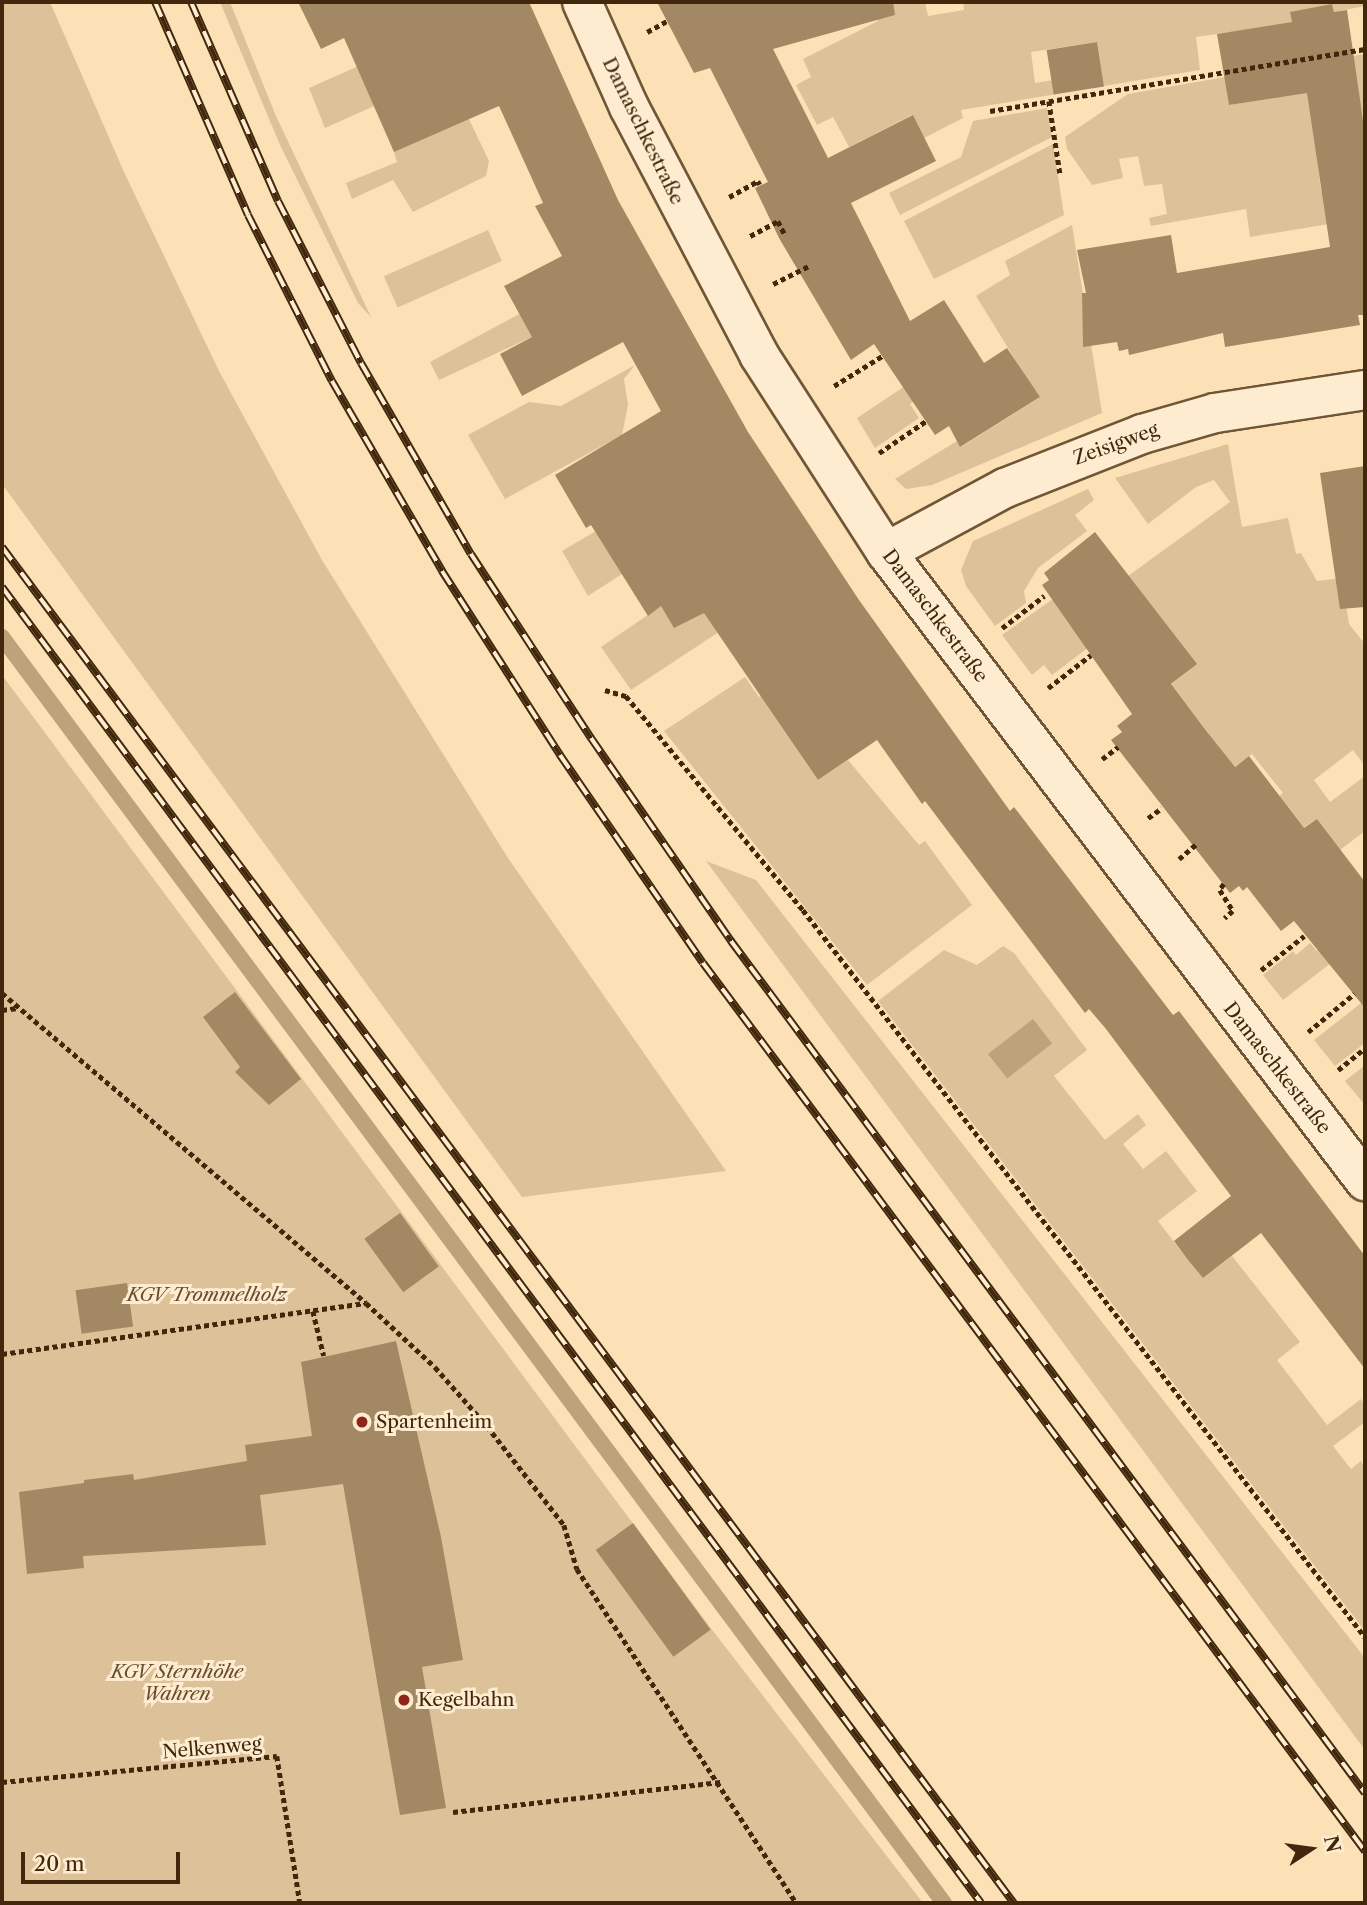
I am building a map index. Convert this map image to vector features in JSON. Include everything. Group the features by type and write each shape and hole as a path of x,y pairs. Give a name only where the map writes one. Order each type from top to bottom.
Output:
{"street":[{"name":"Damaschkestraße","path":"582,2 629,107 759,355 886,552 1365,1181"},
{"name":"Zeisigweg","path":"886,552 1005,488 1142,434 1215,413 1365,390"}],"path":[{"path":"659,26 667,21"},
{"path":"990,111 1365,49"},
{"path":"1049,101 1060,173"},
{"path":"722,200 758,181 760,185"},
{"path":"743,240 778,221 785,235"},
{"path":"769,285 809,266"},
{"path":"831,389 882,356"},
{"path":"872,457 926,421"},
{"path":"993,635 1044,596"},
{"path":"1039,695 1091,655"},
{"path":"605,690 626,696 803,910 1365,1637"},
{"path":"1170,866 1196,844"},
{"path":"1216,925 1233,911 1220,890 1224,884"},
{"path":"1255,975 1304,936"},
{"path":"2,993 366,1303 435,1367 565,1525 577,1569 720,1782 796,1903"},
{"path":"1302,1036 1354,994"},
{"path":"2,1010 19,1008"},
{"path":"1331,1075 1365,1048"},
{"path":"2,1354 366,1303"},
{"path":"313,1311 324,1356"},
{"name":"Nelkenweg","path":"2,1782 277,1756 300,1903"},
{"path":"453,1812 720,1782"}],"green space":[{"path":"2,2 50,2 124,172 219,371 322,560 508,858 726,1171 522,1197 2,484"},
{"path":"220,2 230,2 276,116 371,317 358,303 280,145"},
{"path":"873,2 925,2 928,16 964,10 963,2 1365,2 1365,6 1334,12 1332,4 1296,44 1231,32 1196,37 1200,70 1104,86 1097,42 1031,52 1035,83 1054,80 1057,94 961,110 963,118 924,138 912,115 849,147 833,117 817,125 796,85 811,77 803,59 878,21"},
{"path":"399,48 448,73 325,128 309,88"},
{"path":"1365,54 1365,128 1361,107 1317,159 1321,190 1347,221 1250,237 1246,209 1151,226 1149,218 1167,214 1162,184 1144,186 1138,156 1119,159 1123,178 1092,185 1067,149 1065,137 1128,94 1225,77 1229,105 1275,98 1271,70"},
{"path":"1047,108 1052,137 900,215 889,193 961,157 973,121"},
{"path":"468,117 489,161 486,176 413,212 393,180 352,199 346,183 397,162 394,152"},
{"path":"1053,144 1064,215 934,279 904,221"},
{"path":"1072,225 1102,413 932,485 906,489 895,479 957,441 961,447 1039,398 976,296 1010,275 1005,261"},
{"path":"488,230 502,261 398,307 384,276"},
{"path":"560,292 538,334 439,380 430,362"},
{"path":"635,365 624,379 628,405 622,435 505,499 468,435 529,402 561,406"},
{"path":"905,386 924,395 910,404 919,418 875,448 857,418"},
{"path":"1228,444 1242,527 1288,518 1296,554 1301,553 1317,581 1342,578 1349,624 1365,644 1365,766 1353,750 1314,780 1330,802 1365,776 1365,831 1340,850 1317,819 1303,828 1266,807 1283,793 1252,754 1234,767 1171,685 1196,664 1128,576 1230,502 1214,480 1196,487 1148,524 1115,478"},
{"path":"672,486 622,574 588,596 562,551"},
{"path":"1088,489 1094,500 1075,515 1087,531 1038,568 1024,591 1026,603 995,626 966,586 961,570 973,541"},
{"path":"732,591 746,614 631,690 601,647 661,606 674,627"},
{"path":"1060,594 1097,641 1052,675 1044,665 1032,675 1002,635"},
{"name":"KGV Trommelholz","path":"2,675 710,1627 923,1903 2,1903"},
{"path":"789,676 822,720 792,742 818,780 848,760 919,845 925,841 972,905 867,985 664,731 745,677 759,697"},
{"path":"706,861 756,880 1365,1658 1365,1750"},
{"path":"1329,942 1340,956 1283,1000 1263,975 1293,951 1296,955 1310,943 1317,951"},
{"path":"1003,946 1014,953 1087,1050 1054,1076 1105,1140 1138,1114 1146,1125 1123,1144 1143,1169 1166,1151 1197,1191 1158,1221 1188,1260 1203,1278 1232,1256 1300,1342 1277,1360 1327,1425 1361,1399 1365,1405 1365,1422 1333,1446 1351,1469 1361,1461 1365,1468 1365,1631 878,1001 944,950 977,965"},
{"path":"1365,1000 1365,1043 1335,1066 1314,1040"},
{"path":"1365,1065 1365,1105 1345,1081"}],"shaded area":[{"path":"1033,1019 1052,1043 1007,1079 988,1054"}],"building":[{"path":"298,2 529,2 618,200 748,432 859,600 1010,811 1014,807 1173,1015 1179,1011 1365,1256 1365,1369 1261,1233 1203,1278 1188,1260 1174,1241 1231,1196 1106,1029 1089,1009 1085,1013 925,801 922,804 877,740 818,780 704,613 674,628 661,606 648,616 591,525 586,528 555,475 661,411 623,342 522,396 500,354 532,337 504,286 562,256 535,206 543,203 499,106 394,152 344,38 321,49"},
{"path":"657,2 893,2 895,15 773,49 828,158 913,115 936,161 851,203 910,321 944,300 984,363 1007,348 1040,397 960,447 949,426 935,435 874,344 851,360 779,238 755,188 768,182 710,68 694,73"},
{"path":"1332,4 1334,12 1347,10 1365,134 1365,315 1358,315 1360,325 1225,347 1223,333 1129,355 1128,349 1119,351 1117,342 1083,347 1082,293 1086,293 1077,250 1171,235 1177,273 1330,247 1307,93 1229,105 1217,34 1292,22 1290,12"},
{"path":"1097,42 1104,86 1054,94 1047,50"},
{"path":"1365,466 1365,607 1340,609 1320,473"},
{"path":"1095,532 1197,664 1171,684 1204,728 1235,767 1249,756 1304,828 1317,819 1365,882 1365,1008 1294,921 1281,931 1247,887 1243,891 1239,886 1230,893 1111,740 1122,732 1117,726 1132,714 1042,585 1049,580 1044,573"},
{"path":"235,992 301,1079 269,1105 235,1072 240,1067 203,1017"},
{"path":"400,1213 439,1266 403,1292 364,1239"},
{"path":"127,1283 133,1327 82,1334 76,1290"},
{"path":"396,1341 441,1537 463,1660 422,1667 446,1808 400,1815 343,1484 260,1495 266,1545 83,1556 84,1568 27,1574 19,1492 133,1474 134,1480 247,1461 245,1445 312,1436 301,1362"},
{"path":"633,1523 711,1630 673,1657 596,1550"}],"waterway":[{"path":"2,637 944,1903"}],"railway":[{"path":"155,2 248,215 332,381 442,571 560,755 703,963 1365,1851"},
{"path":"191,2 278,201 361,363 471,554 591,738 731,941 1365,1793"},
{"path":"2,547 1014,1903"},
{"path":"2,587 981,1903"}],"place":[{"name":"Spartenheim","path":"362,1422"},
{"name":"Kegelbahn","path":"404,1700"}],"park label":[{"name":"KGV Sternhöhe Wahren","path":"177,1683"}]}
